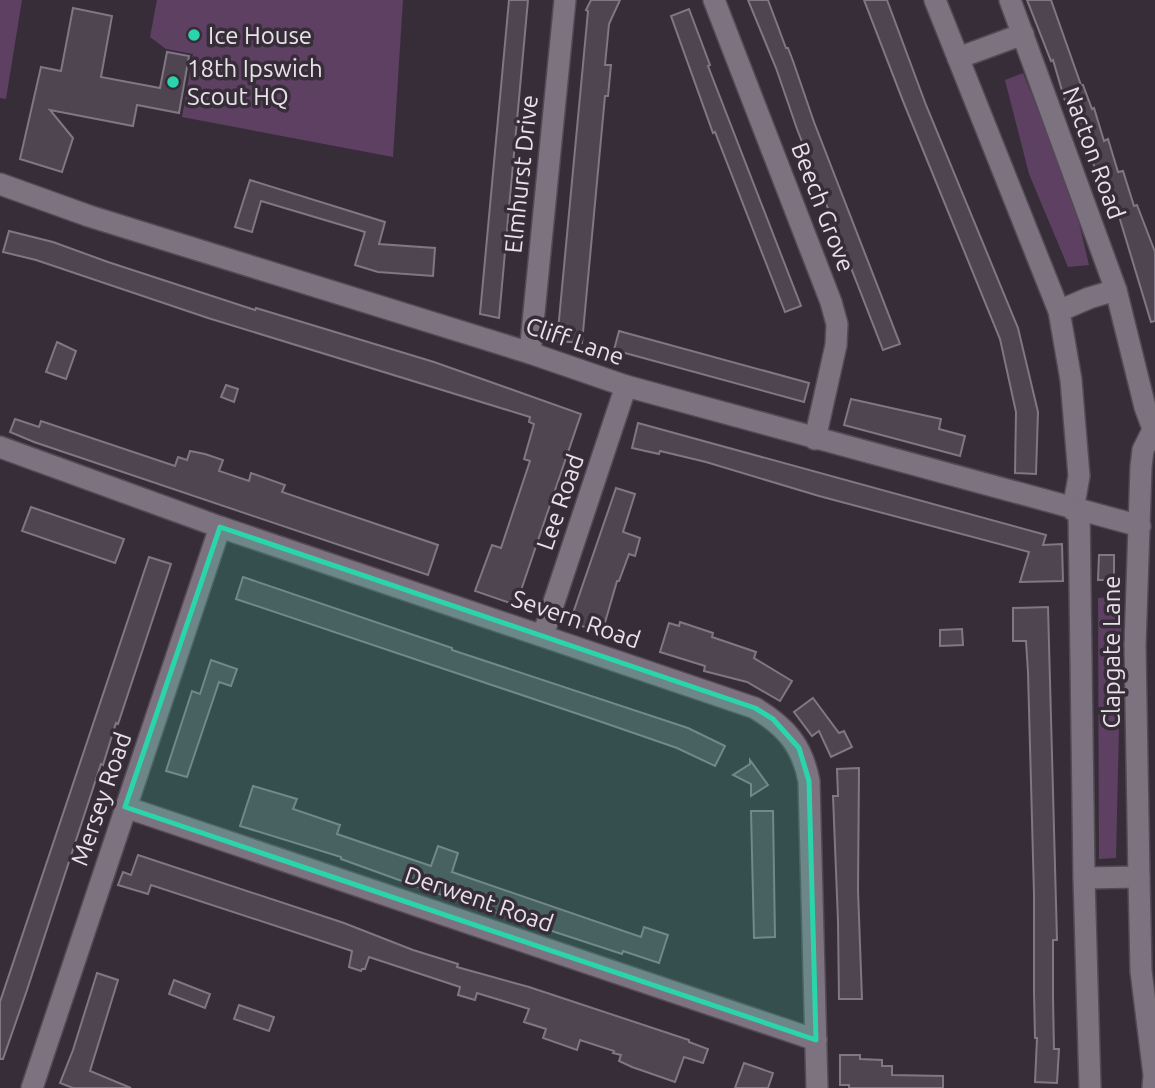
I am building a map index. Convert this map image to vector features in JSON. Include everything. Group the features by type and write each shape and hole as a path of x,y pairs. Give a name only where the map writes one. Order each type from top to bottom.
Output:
{"street":[{"name":"Elmhurst Drive","path":"530,353 565,0"},
{"name":"Beech Grove","path":"714,0 831,302 837,324 836,345 815,439"},
{"path":"935,0 1059,311 1071,380 1079,476 1076,510"},
{"name":"Nacton Road","path":"1010,0 1116,290 1150,405 1154,432"},
{"path":"958,58 1023,34"},
{"name":"Cliff Lane","path":"0,184 89,216 530,353 626,386 1140,526"},
{"path":"1059,311 1116,290"},
{"name":"Lee Road","path":"543,635 626,386"},
{"name":"Clapgate Lane","path":"1153,1088 1154,1075 1141,971 1135,646 1143,450 1154,432"},
{"name":"Severn Road","path":"0,447 220,527 755,708 773,719 799,748 809,781 817,1088"},
{"name":"Clapgate Lane","path":"1076,510 1090,1088"},
{"name":"Mersey Road","path":"32,1088 220,527"},
{"name":"Derwent Road","path":"125,807 816,1040"},
{"path":"1084,878 1139,877"}],"highlighted area":[{"path":"220,527 755,708 773,719 799,748 809,781 816,1040 125,807"}],"shaded area":[{"path":"0,0 22,0 6,99 0,98"},
{"path":"157,0 403,0 393,157 182,117 193,54 166,49 150,37"},
{"path":"1023,73 1072,193 1089,265 1068,267 1029,174 1005,80"},
{"path":"1122,596 1116,858 1099,859 1098,598"}],"building":[{"path":"509,0 528,0 499,318 480,314"},
{"path":"591,0 620,0 609,24 605,65 611,65 608,96 605,96 582,343 557,341 586,10"},
{"path":"748,0 768,0 900,344 883,350"},
{"path":"864,0 887,0 926,105 1018,328 1038,412 1036,474 1015,473 1016,412 1000,339"},
{"path":"1027,0 1051,0 1081,85 1092,109 1094,108 1104,141 1108,139 1118,172 1123,171 1134,206 1137,205 1155,252 1155,321 1151,322 1115,203 1111,204 1101,170 1096,172 1086,140 1082,142 1072,110 1068,111 1053,60 1051,61"},
{"path":"73,8 112,16 101,77 160,88 167,52 189,56 179,113 137,105 133,126 50,110 73,138 62,172 20,159 41,67 61,71"},
{"path":"689,9 710,65 708,66 801,306 785,312 715,132 713,133 671,16"},
{"path":"250,180 385,222 379,244 435,248 433,276 378,272 355,265 365,232 261,201 252,232 235,227"},
{"path":"9,231 53,242 255,310 256,308 434,362 581,414 516,605 475,591 492,545 501,548 530,461 524,459 534,424 529,422 530,417 208,318 36,260 3,252"},
{"path":"619,331 809,383 804,402 614,350"},
{"path":"57,342 76,351 66,379 46,372"},
{"path":"226,385 238,389 234,402 221,397"},
{"path":"851,399 941,419 939,429 965,436 960,456 844,425"},
{"path":"15,419 39,427 41,421 175,466 178,457 187,460 190,451 223,460 219,471 249,481 251,473 285,485 282,492 438,545 428,575 34,442 10,432"},
{"path":"638,423 1046,535 1043,545 1062,544 1063,581 1020,582 1029,552 819,496 706,462 660,451 659,454 632,448"},
{"path":"616,488 635,494 623,532 640,538 635,556 629,554 617,581 602,633 570,622"},
{"path":"31,507 124,539 115,563 22,531"},
{"path":"1099,555 1114,555 1114,580 1098,580"},
{"path":"149,557 171,564 118,724 116,723 103,765 101,764 27,990 3,1059 0,1059 0,1002"},
{"path":"243,577 688,728 725,746 715,766 677,748 236,599"},
{"path":"1048,607 1057,940 1053,940 1053,997 1054,1049 1059,1049 1057,1083 1035,1082 1037,1038 1028,672 1026,641 1013,641 1013,608"},
{"path":"680,622 713,633 712,637 756,652 754,658 792,681 780,701 747,682 704,671 705,666 660,652 669,623 679,626"},
{"path":"962,629 963,645 940,646 940,630"},
{"path":"211,660 237,669 231,686 219,682 187,777 166,771 192,691 200,694"},
{"path":"813,698 839,733 844,731 852,747 831,757 819,731 812,736 794,712"},
{"path":"750,760 768,785 751,796 751,784 733,775 750,764"},
{"path":"859,768 858,890 862,999 839,999 833,796 838,796 837,769"},
{"path":"253,786 297,799 293,809 340,825 337,834 431,866 438,846 458,853 452,872 641,937 644,927 668,935 659,963 623,951 622,954 424,889 341,857 240,826"},
{"path":"751,811 773,811 775,937 754,938"},
{"path":"138,855 344,923 458,964 457,967 529,987 689,1040 708,1049 703,1063 684,1057 675,1082 619,1061 621,1055 613,1053 614,1051 580,1040 577,1050 543,1038 546,1029 524,1022 529,1009 477,993 475,1000 458,995 460,987 369,957 365,969 361,971 349,967 352,951 151,885 148,894 118,885 123,872 131,875"},
{"path":"97,973 118,980 90,1071 131,1088 73,1088 60,1083"},
{"path":"174,980 210,994 205,1008 169,994"},
{"path":"239,1005 274,1017 269,1031 234,1019"},
{"path":"840,1055 860,1055 860,1059 882,1060 882,1066 892,1066 892,1075 943,1076 943,1088 849,1088 849,1085 840,1085"},
{"path":"744,1063 773,1073 768,1088 735,1088"}],"place":[{"name":"Ice House","path":"194,35"},
{"name":"18th Ipswich Scout HQ","path":"173,82"}]}
